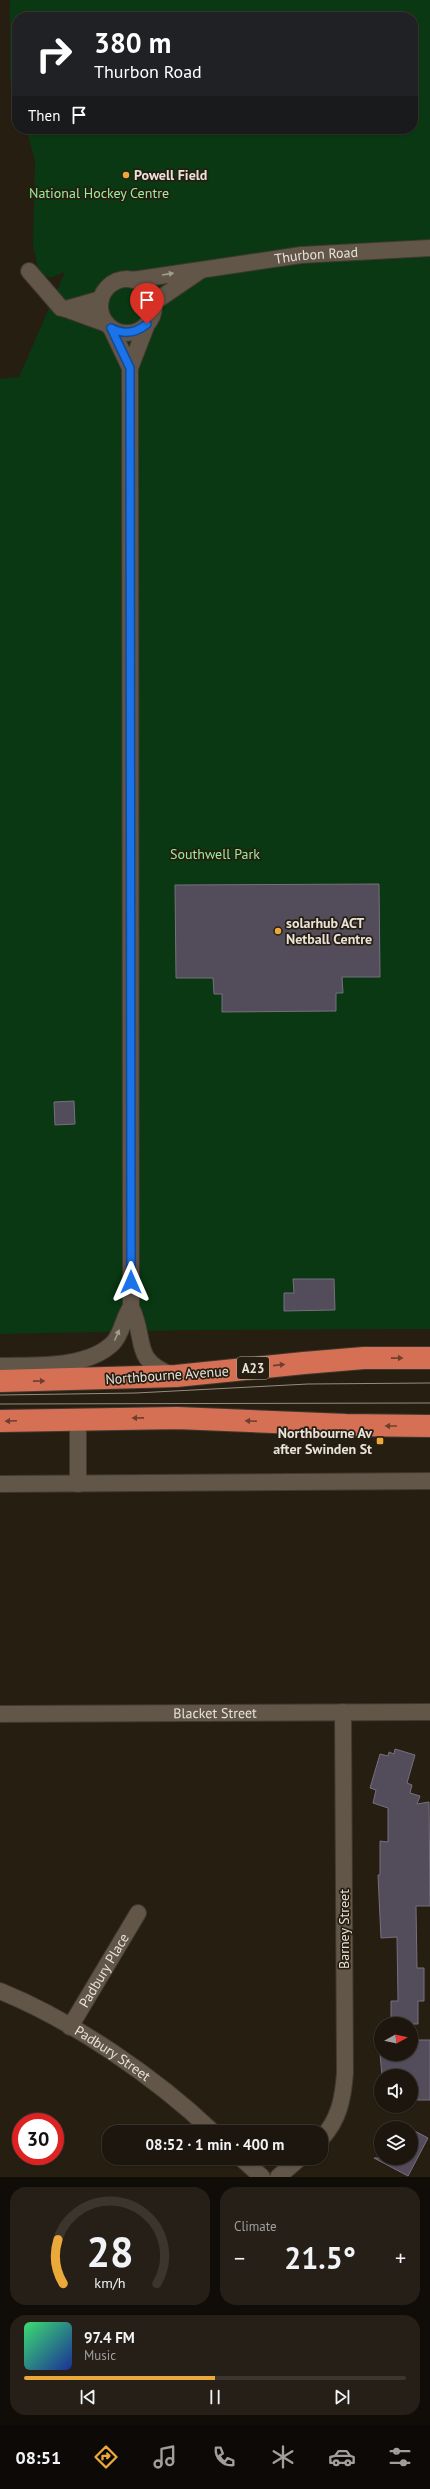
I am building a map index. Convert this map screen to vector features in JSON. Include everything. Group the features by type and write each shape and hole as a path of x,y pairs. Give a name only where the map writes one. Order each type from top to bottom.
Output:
{"highway":[{"name":"Northbourne Avenue","path":"0,1381 176,1376 364,1358 430,1358"},
{"path":"0,1421 177,1418 346,1425 430,1426"}],"street":[{"name":"Thurbon Road","path":"101,299 111,284 122,279 133,280 301,254 430,248"},
{"name":"Thurbon Road","path":"153,303 203,269"},
{"path":"29,271 61,308 127,332 138,330 147,324"},
{"path":"133,280 149,291 153,303 152,314 130,368 131,1307 138,1323 141,1348 147,1360 157,1369 176,1376"},
{"path":"66,309 101,299 101,312 130,368"},
{"name":"Northbourne Avenue","path":"0,1366 64,1364 94,1354 106,1348 115,1340 124,1317 131,1307"},
{"path":"78,1419 78,1484"},
{"path":"0,1484 430,1481"},
{"name":"Barney Street","path":"328,2131 333,2126 340,2106 345,2073 343,1712"},
{"name":"Blacket Street","path":"0,1714 430,1712"},
{"name":"Padbury Place","path":"70,2027 138,1913"},
{"name":"Padbury Street","path":"0,1991 70,2027 127,2063 186,2106 206,2125"},
{"path":"249,2165 262,2177"},
{"path":"278,2177 292,2165"}],"green space":[{"name":"Southwell Park","path":"10,0 430,0 430,1329 197,1330 0,1334 0,379 19,377 65,272 50,278 39,273 33,245 35,160 27,134 418,134 418,12 12,12 12,87 10,81"}],"building":[{"name":"solarhub ACT Netball Centre","path":"379,884 380,977 342,977 343,993 336,993 336,1011 222,1012 222,994 214,994 213,978 176,978 175,885"},
{"path":"74,1101 75,1124 55,1125 54,1102"},
{"path":"293,1279 334,1279 335,1310 284,1311 284,1293 294,1293"},
{"path":"395,1749 415,1755 407,1783 412,1785 410,1793 420,1796 417,1804 429,1802 430,1906 416,1906 417,1968 424,1968 424,2001 418,2001 418,2017 391,2017 391,2001 398,2001 397,1937 381,1938 378,1875 380,1875 380,1841 388,1842 388,1808 373,1803 376,1790 370,1788 380,1754 388,1756 389,1752 394,1754"},
{"path":"418,2040 430,2040 430,2100 418,2100 418,2069 381,2069 381,2061 418,2061"},
{"path":"418,2133 428,2138 418,2157"},
{"path":"387,2165 414,2165 408,2176"}],"tram line":[{"path":"0,1395 136,1393 308,1384 430,1383"},
{"path":"0,1404 430,1403"}],"place":[{"name":"Powell Field","path":"126,175"},
{"name":"solarhub ACT Netball Centre","path":"278,931"},
{"name":"Northbourne Av after Swinden St","path":"380,1441"}],"route":[{"path":"131,1282 130,368 111,328 122,332 132,332 147,324"}],"park label":[{"name":"National Hockey Centre","path":"99,193"}]}
